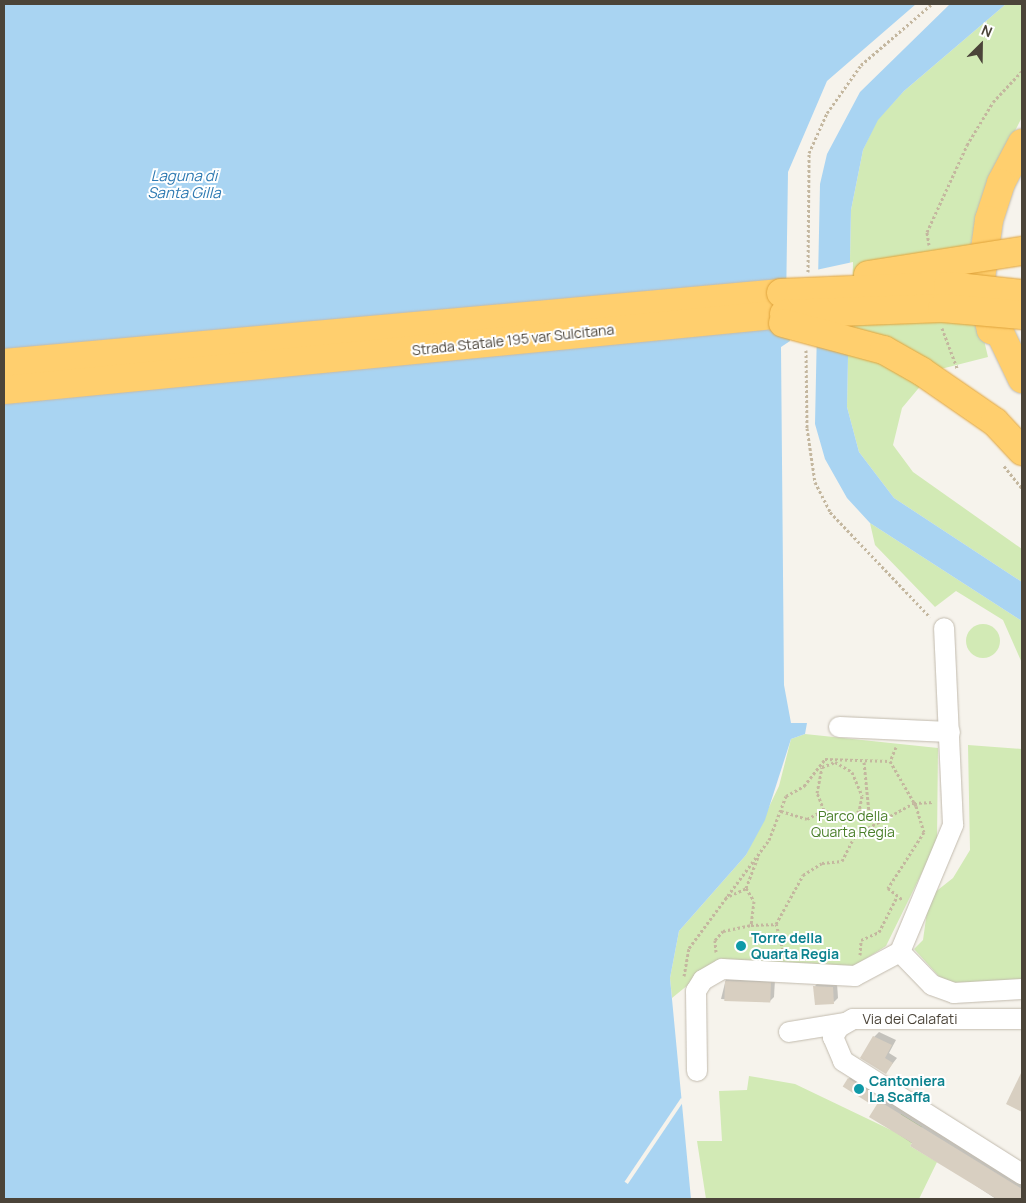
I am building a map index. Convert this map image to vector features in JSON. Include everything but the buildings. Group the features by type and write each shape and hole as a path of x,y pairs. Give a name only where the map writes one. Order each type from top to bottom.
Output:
{"highway":[{"path":"1022,144 1001,183 983,246 980,286 991,330 1000,333 1022,379"},
{"path":"802,290 888,270 1022,251"},
{"name":"Strada Statale 195 var Sulcitana","path":"4,364 802,290 948,286 1022,294"},
{"name":"Strada Statale 195 var Sulcitana","path":"4,390 739,318 942,308 1022,315"},
{"path":"739,318 803,325 884,350 950,389 994,422 1022,451"}],"street":[{"path":"900,952 916,908 941,858 953,825 944,628"},
{"path":"839,728 950,732"},
{"path":"697,1071 696,991 703,980 722,969 804,977 855,976 859,961 900,952"},
{"path":"900,952 932,985 954,993 1022,989"},
{"name":"Via dei Calafati","path":"1022,1019 844,1023 833,1037 843,1061 1022,1174"},
{"path":"789,1032 844,1023"}],"path":[{"path":"967,146 993,102 1022,71"},
{"path":"898,729 890,761 914,802 924,832 888,888 897,897 916,908"},
{"path":"725,898 746,888 759,853 786,796 804,786 825,759 834,756 864,761 890,761"},
{"path":"864,761 869,812"},
{"path":"835,762 847,766 856,778 862,796 860,811 846,822 824,810 818,778 822,767 835,762"},
{"path":"788,961 776,924 803,875 822,862 842,861 855,835 914,802 953,802"},
{"path":"781,810 807,818 824,810"},
{"path":"860,811 885,818"},
{"path":"696,991 684,981 689,948 759,853"},
{"path":"746,888 754,901 751,925"},
{"path":"859,961 861,940 879,932 897,897"},
{"path":"723,957 713,948 715,940 723,931 751,925 776,924"}],"green space":[{"path":"1006,4 1022,4 1022,117 988,185 972,238 969,277 988,357 933,371 902,408 893,445 913,472 1022,549 1022,582 894,498 859,452 847,407 851,210 863,150 877,120 904,91"},
{"path":"870,523 1022,621 1022,663 1003,620 956,591 935,607 875,545"},
{"path":"983,624 995,629 1000,641 995,653 983,658 971,653 966,641 971,629"},
{"name":"Parco della Quarta Regia","path":"805,734 938,748 937,842 886,946 848,970 731,963 721,958 672,998 670,978 679,931 746,855 779,786 791,739"},
{"path":"968,745 1022,749 1022,981 945,983 914,949 923,940 929,897 953,878 970,850"},
{"path":"749,1076 795,1084 891,1130 901,1114 922,1127 910,1146 937,1162 919,1199 706,1199 697,1141 722,1141 719,1091 747,1090"}],"water":[{"name":"Laguna di Santa Gilla","path":"4,4 916,4 827,81 788,172 786,305 790,341 781,347 784,685 791,723 807,723 805,734 791,739 765,820 746,855 679,931 670,978 691,1199 4,1199"},
{"path":"950,4 1006,4 904,91 878,120 863,150 851,210 847,407 859,452 894,498 1022,582 1022,621 870,523 847,498 825,459 815,424 820,184 827,154 860,92"}],"pier":[{"path":"853,262 852,313 815,316 816,270"},
{"path":"681,1098 684,1100 628,1184 625,1182"}],"place":[{"name":"Torre della Quarta Regia","path":"741,946"},
{"name":"Cantoniera La Scaffa","path":"859,1089"}]}
